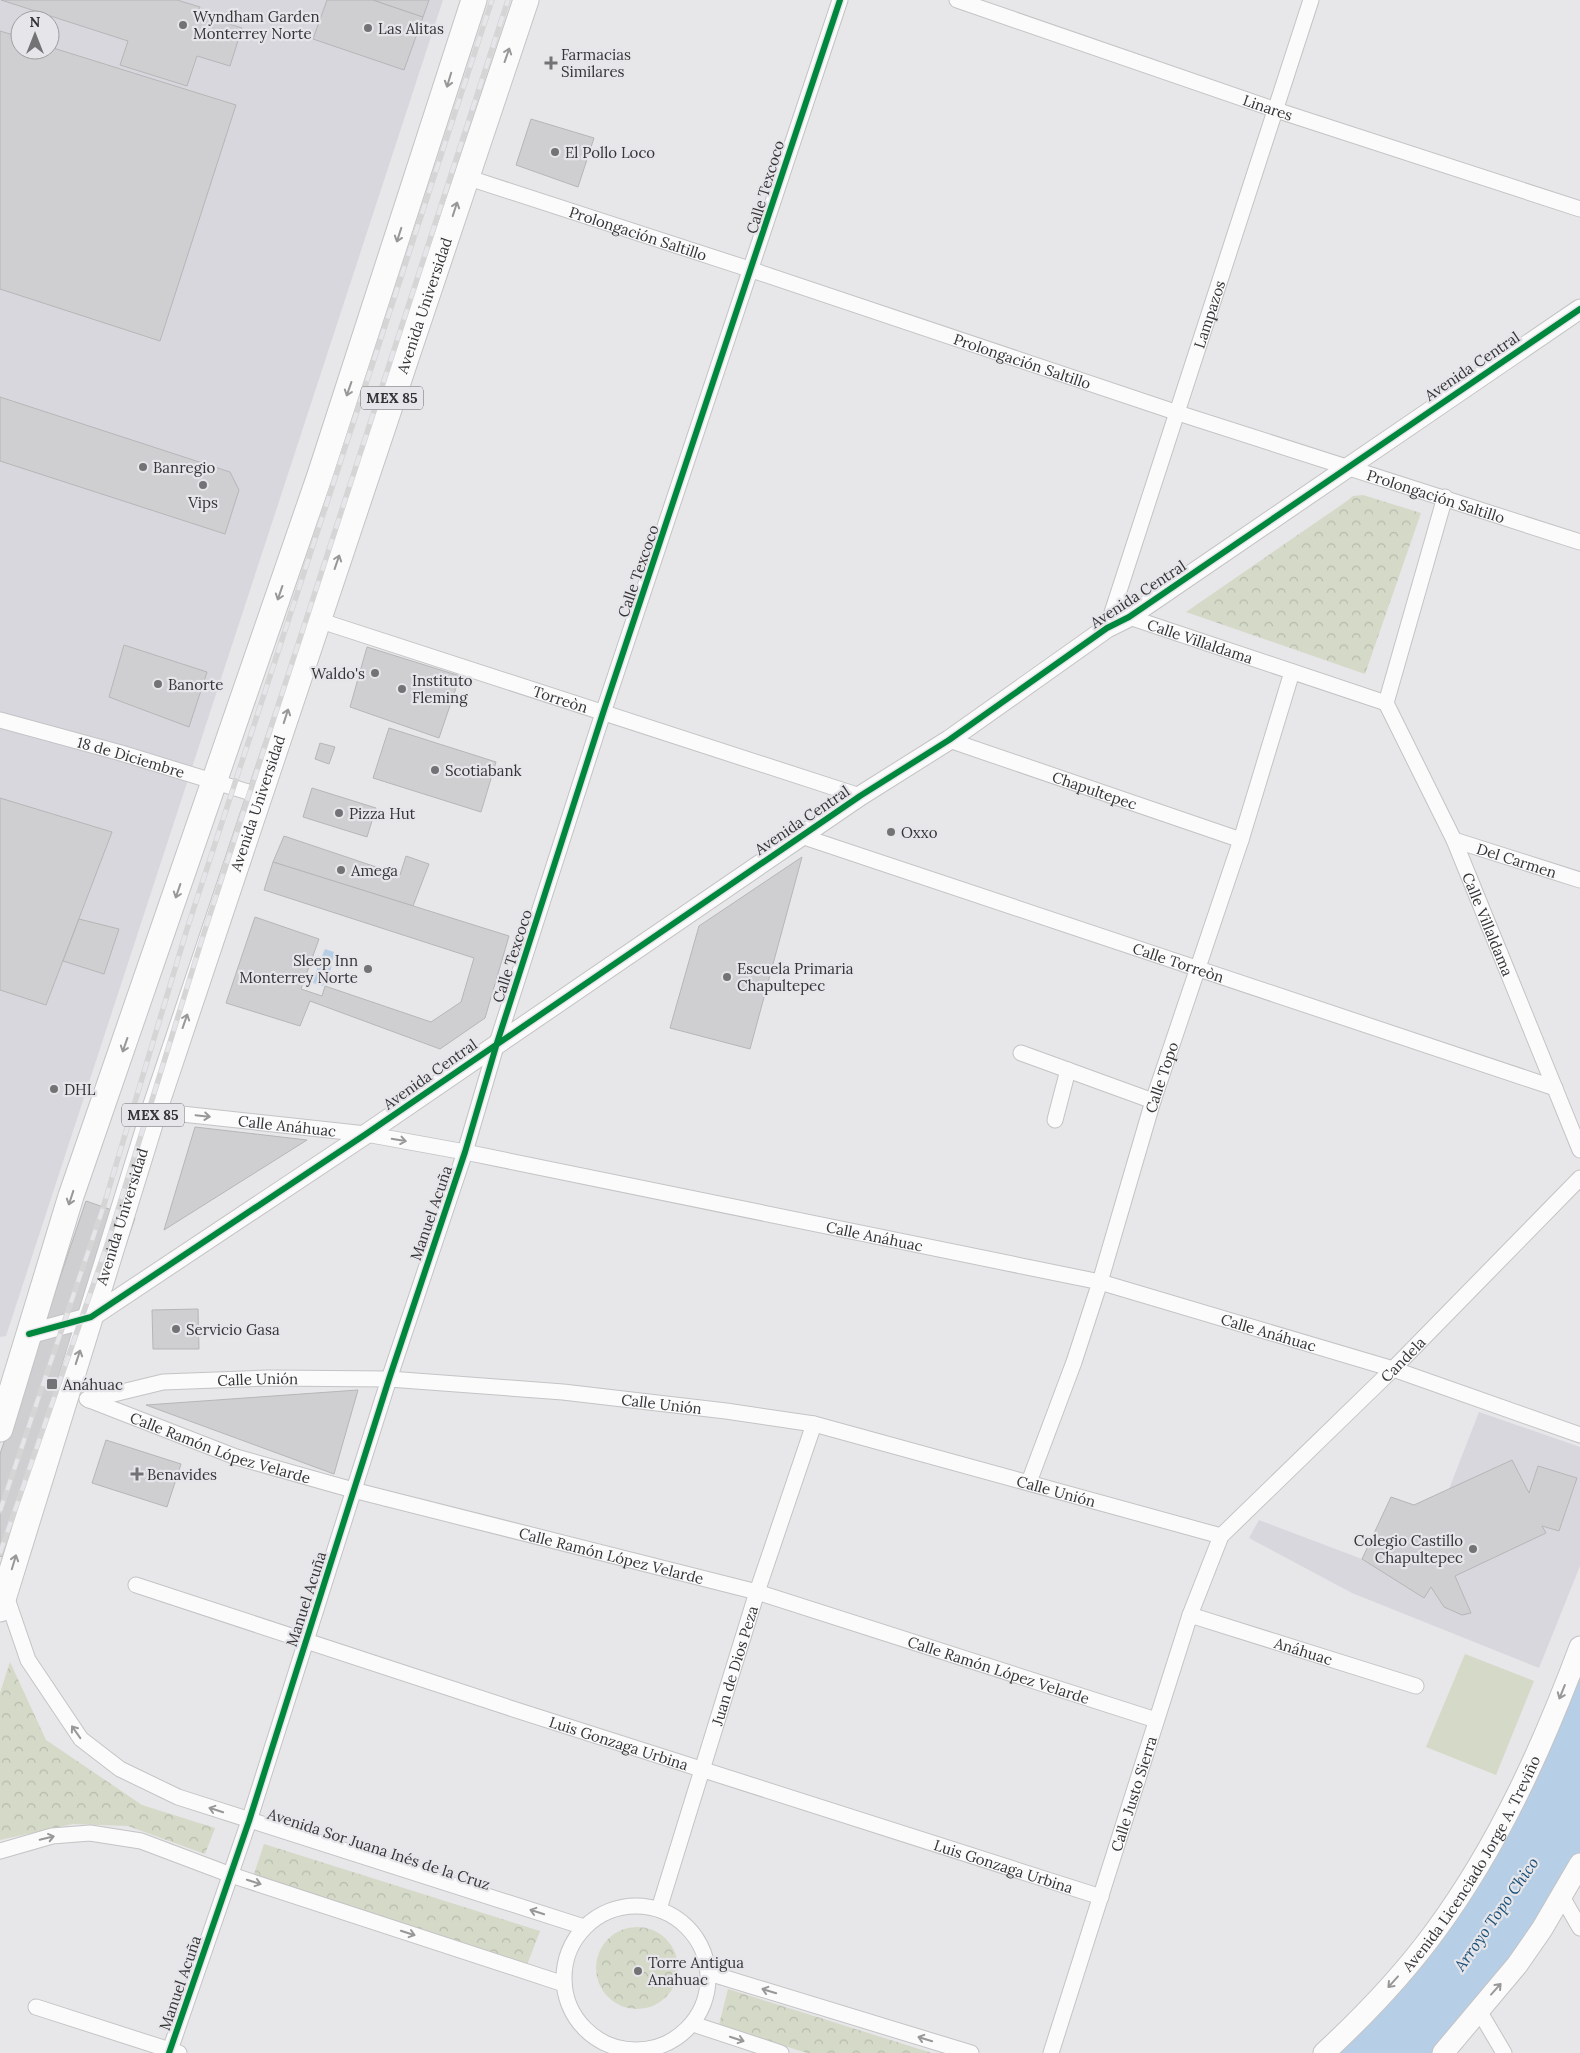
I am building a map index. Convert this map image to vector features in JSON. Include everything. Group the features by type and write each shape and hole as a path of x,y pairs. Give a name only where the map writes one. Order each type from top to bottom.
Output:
{"highway":[{"name":"MEX 85","path":"0,1429 9,1372 29,1334 71,1196 216,783 371,322 474,0"},
{"name":"Avenida Universidad","path":"2,1600 78,1396 91,1317 154,1111 526,0"}],"main road":[{"name":"Avenida Licenciado Jorge A. Treviño","path":"1324,2053 1394,1981 1436,1930 1471,1878 1504,1821 1538,1750 1580,1647"},
{"path":"1443,2053 1478,2009 1517,1966 1542,1929 1580,1864"}],"street":[{"name":"Calle Texcoco","path":"465,1152 497,1043 603,712 752,270 787,156 840,0"},
{"name":"Linares","path":"957,0 1276,110 1580,209"},
{"name":"Lampazos","path":"1107,628 1311,0"},
{"name":"Prolongación Saltillo","path":"466,177 752,270 1178,413 1445,497 1580,542"},
{"name":"Avenida Central","path":"29,1334 91,1317 366,1134 800,836 949,740 1107,628 1129,617 1580,308"},
{"path":"1386,703 1445,497"},
{"name":"Calle Villaldama","path":"1129,617 1386,703 1454,840 1580,1150"},
{"name":"Torreòn","path":"318,620 860,796"},
{"name":"Calle Topo","path":"1029,1482 1074,1362 1100,1282 1153,1101 1241,840 1292,672"},
{"name":"18 de Diciembre","path":"0,720 121,753 260,796"},
{"name":"Chapultepec","path":"949,740 1241,840"},
{"name":"Calle Torreòn","path":"800,836 1555,1088"},
{"name":"Del Carmen","path":"1454,840 1580,880"},
{"path":"1021,1053 1153,1101"},
{"path":"1054,1120 1068,1070"},
{"name":"Calle Anáhuac","path":"154,1111 366,1134 465,1152 1100,1282 1392,1369 1580,1435"},
{"name":"Manuel Acuña","path":"173,2052 249,1820 388,1379 465,1152"},
{"name":"Candela","path":"1221,1536 1392,1369 1580,1178"},
{"name":"Calle Unión","path":"78,1396 163,1382 269,1378 388,1379 563,1392 726,1411 814,1424 1221,1536"},
{"name":"Calle Ramón López Velarde","path":"78,1396 236,1457 353,1490 757,1592 1156,1720"},
{"name":"Juan de Dios Peza","path":"660,1909 757,1592 814,1424"},
{"name":"Calle Justo Sierra","path":"1051,2053 1190,1615 1221,1536"},
{"name":"Luis Gonzaga Urbina","path":"136,1585 1101,1897"},
{"name":"Avenida Sor Juana Inés de la Cruz","path":"2,1600 28,1660 81,1739 120,1769 178,1797 584,1927"},
{"name":"Anáhuac","path":"1190,1615 1416,1686"},
{"path":"0,1851 52,1836 90,1833 141,1841 231,1875 564,1984"},
{"path":"1561,1894 1580,1928"},
{"path":"640,1905 660,1909 679,1918 694,1933 705,1952 709,1973 706,2000 693,2024 676,2039 657,2048 613,2050 579,2023 569,2005 564,1984 568,1954 574,1940 584,1927 600,1915 619,1907 640,1905"},
{"path":"709,1973 971,2053"},
{"path":"36,2007 173,2052"},
{"path":"1478,2009 1504,2053"},
{"path":"693,2024 781,2053"}],"shaded area":[{"path":"0,0 443,0 6,1336 0,1337"},
{"name":"Colegio Castillo Chapultepec","path":"1479,1412 1580,1447 1580,1566 1539,1668 1352,1593 1249,1538 1259,1520 1362,1559 1391,1497 1414,1505 1449,1489"}],"green space":[{"path":"1363,495 1421,513 1365,674 1186,612 1353,496"},
{"path":"1465,1654 1534,1681 1496,1775 1426,1747"},
{"path":"10,1662 46,1740 142,1805 215,1828 205,1854 128,1826 73,1824 0,1840 0,1693"},
{"path":"264,1844 540,1931 525,1970 253,1877"},
{"path":"637,1927 653,1930 666,1939 675,1952 678,1968 675,1984 666,1997 653,2006 637,2009 621,2006 608,1997 599,1984 596,1968 599,1952 608,1939 621,1930"},
{"path":"728,1989 932,2053 807,2053 719,2025"}],"water":[{"path":"325,949 334,952 331,969 323,986 313,983"},
{"name":"Arroyo Topo Chico","path":"1580,1647 1580,1864 1443,2053 1324,2053 1471,1878"}],"building":[{"path":"1,0 177,0 200,7 198,14 242,28 230,66 197,56 187,86 120,65 128,41 60,19 60,10 32,10"},
{"name":"Las Alitas","path":"327,0 373,0 423,17 404,70 313,39"},
{"path":"373,0 429,0 423,17"},
{"path":"0,31 10,34 10,60 60,60 60,50 236,105 160,341 0,289"},
{"name":"El Pollo Loco","path":"531,119 594,138 578,187 516,165"},
{"path":"0,397 230,472 239,490 225,534 0,461"},
{"name":"Banorte","path":"124,645 207,672 189,727 109,697"},
{"path":"367,647 460,676 439,738 350,707"},
{"name":"Scotiabank","path":"389,728 496,762 481,812 373,778"},
{"path":"320,743 335,747 329,764 315,759"},
{"name":"Pizza Hut","path":"312,788 376,808 367,837 303,817"},
{"path":"0,798 112,832 46,1005 0,990"},
{"name":"Amega","path":"284,836 400,875 406,856 429,864 413,906 273,862"},
{"name":"Escuela Primaria Chapultepec","path":"802,857 750,1049 670,1028 699,926"},
{"path":"273,862 509,936 485,1018 440,1049 310,1001 300,1026 226,1003 255,917 319,939 301,989 322,996 325,986 431,1022 461,1002 474,958 264,890"},
{"path":"79,919 119,929 104,974 63,961"},
{"path":"195,1127 307,1140 164,1230"},
{"path":"86,1201 135,1218 18,1562 0,1556 0,1454"},
{"name":"Servicio Gasa","path":"198,1309 199,1349 153,1349 152,1310"},
{"path":"358,1390 334,1474 146,1405"},
{"name":"Benavides","path":"106,1440 181,1464 167,1507 92,1483"},
{"path":"1512,1460 1529,1493 1538,1466 1577,1478 1559,1531 1542,1526 1546,1533 1455,1576 1471,1613 1462,1615 1444,1607 1431,1587 1424,1598 1362,1559 1391,1497 1414,1505"}],"railway":[{"path":"0,1511 103,1208 187,929 492,0"},
{"path":"0,1553 106,1248 203,936 508,0"}],"cycle path":[{"path":"169,2053 249,1821 389,1379 465,1152 497,1043 603,713 840,0"},
{"path":"29,1334 91,1317 366,1134 860,796 949,740 1107,628 1129,617 1580,309"}],"place":[{"name":"Wyndham Garden Monterrey Norte","path":"183,25"},
{"name":"Las Alitas","path":"368,28"},
{"name":"Farmacias Similares","path":"551,63"},
{"name":"El Pollo Loco","path":"555,152"},
{"name":"Banregio","path":"143,467"},
{"name":"Vips","path":"203,485"},
{"name":"Waldo's","path":"375,673"},
{"name":"Banorte","path":"158,684"},
{"name":"Instituto Fleming","path":"402,689"},
{"name":"Scotiabank","path":"435,770"},
{"name":"Pizza Hut","path":"339,813"},
{"name":"Oxxo","path":"891,832"},
{"name":"Amega","path":"341,870"},
{"name":"Sleep Inn Monterrey Norte","path":"368,969"},
{"name":"Escuela Primaria Chapultepec","path":"727,977"},
{"name":"DHL","path":"54,1089"},
{"name":"Servicio Gasa","path":"176,1329"},
{"name":"Anáhuac","path":"52,1384"},
{"name":"Benavides","path":"137,1474"},
{"name":"Colegio Castillo Chapultepec","path":"1473,1549"},
{"name":"Torre Antigua Anahuac","path":"638,1971"}]}
